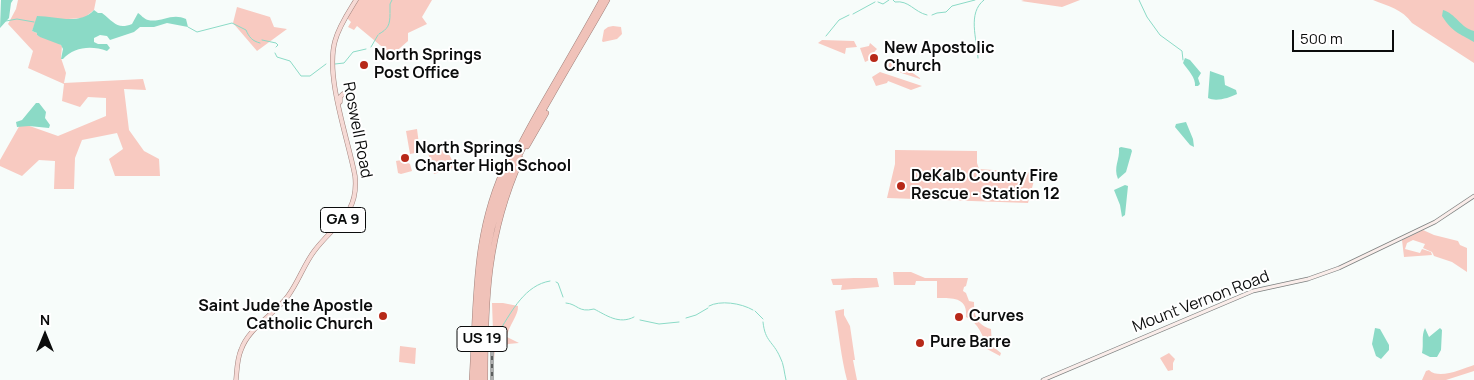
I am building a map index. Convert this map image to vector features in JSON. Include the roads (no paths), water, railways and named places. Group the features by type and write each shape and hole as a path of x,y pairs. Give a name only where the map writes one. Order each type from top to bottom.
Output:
{"highway":[{"name":"US 19","path":"476,380 480,281 490,222 498,193 510,164 540,108 602,0"},
{"name":"US 19","path":"480,380 485,267 498,208 510,173 521,150 607,0"},
{"path":"486,380 486,319 492,252 503,204 521,158 565,80 573,59"},
{"path":"471,380 481,242 500,177 518,139 540,108"}],"main road":[{"name":"Roswell Road","path":"236,380 240,352 248,336 285,300 312,253 349,211 355,191 354,170 356,164 352,164 332,62 335,40 341,25 356,0"},
{"path":"336,90 345,94 340,97 340,106"},
{"name":"Mount Vernon Road","path":"1043,380 1253,291 1308,278 1339,268 1434,222 1474,196"}],"waterway":[{"path":"390,13 392,0"},
{"path":"878,2 883,4 889,0"},
{"path":"893,0 908,4 927,15"},
{"path":"932,15 946,12 952,6 975,0"},
{"path":"978,58 974,19 979,5 984,0"},
{"path":"1139,0 1147,17 1160,35 1182,51 1183,60"},
{"path":"853,14 875,2"},
{"path":"379,34 388,26 390,14"},
{"path":"826,36 839,20 849,15"},
{"path":"6,21 17,19 34,22"},
{"path":"188,27 197,32 232,23 246,30 251,38 260,43"},
{"path":"371,47 378,35"},
{"path":"262,40 276,43 278,45 276,47"},
{"path":"335,64 344,63 353,52 366,49"},
{"path":"275,53 277,57 290,61 301,76 310,76 326,64"},
{"path":"490,346 495,341 509,315 526,293 541,283 550,281"},
{"path":"556,282 563,297"},
{"path":"566,303 585,310 594,309 618,320 634,317"},
{"path":"709,306 719,303 731,303 753,310"},
{"path":"686,318 708,308"},
{"path":"755,311 763,319"},
{"path":"640,320 659,324 679,322"},
{"path":"763,322 767,338 783,365 786,380"}],"railway":[{"path":"492,347 492,380"}],"place":[{"name":"New Apostolic Church","path":"874,58"},
{"name":"North Springs Post Office","path":"364,65"},
{"name":"North Springs Charter High School","path":"405,158"},
{"name":"DeKalb County Fire Rescue - Station 12","path":"901,186"},
{"name":"Saint Jude the Apostle Catholic Church","path":"383,316"},
{"name":"Curves","path":"959,317"},
{"name":"Pure Barre","path":"920,343"}]}
